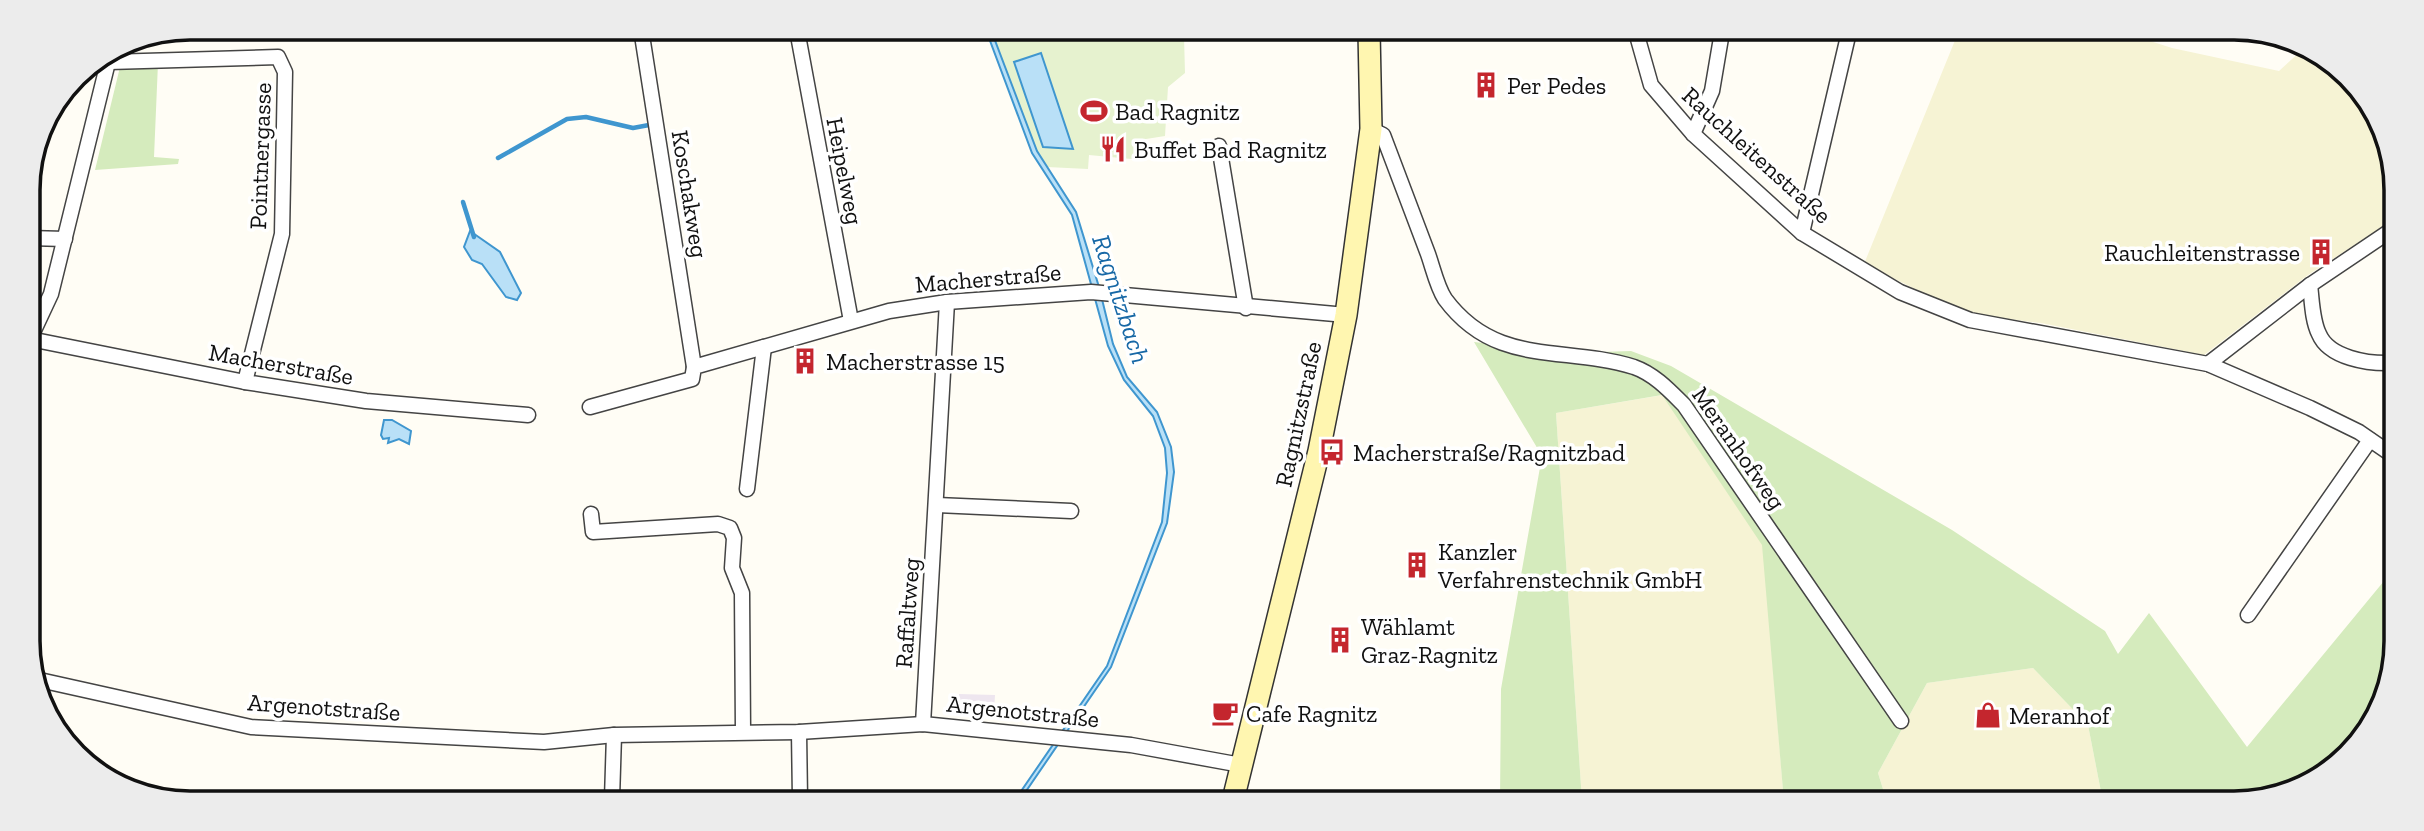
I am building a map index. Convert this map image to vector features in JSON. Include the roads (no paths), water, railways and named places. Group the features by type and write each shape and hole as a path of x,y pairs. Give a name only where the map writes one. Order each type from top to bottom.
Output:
{"main road":[{"name":"Ragnitzstraße","path":"1235,790 1319,451 1346,315 1371,129 1368,40"}],"street":[{"name":"Koschakweg","path":"643,40 694,367"},
{"name":"Heipelweg","path":"799,40 851,321"},
{"name":"Rauchleitenstraße","path":"1638,40 1651,85 1693,134 1802,233 1900,292 1970,320 2207,364 2309,408 2384,449"},
{"path":"1693,134 1712,90 1721,40"},
{"path":"1802,233 1847,40"},
{"name":"Pointnergasse","path":"122,57 278,57 285,72 282,234 245,382"},
{"path":"41,317 51,294 107,66"},
{"name":"Meranhofweg","path":"1371,129 1383,135 1444,297 1470,326 1504,344 1547,355 1606,361 1636,368 1662,383 1684,405 1901,721"},
{"path":"1219,146 1246,308"},
{"path":"2207,364 2310,285 2384,235"},
{"path":"41,238 65,239"},
{"path":"2310,285 2318,333 2329,349 2356,359 2384,362"},
{"name":"Macherstraße","path":"590,407 692,379 694,367 764,346 889,311 947,302 1091,292 1346,315"},
{"name":"Raffaltweg","path":"922,724 947,302"},
{"name":"Macherstraße","path":"41,342 245,382 366,401 528,415"},
{"path":"747,489 764,346"},
{"path":"2248,615 2370,440"},
{"path":"937,505 1071,512"},
{"path":"591,514 593,532 718,524 730,528 734,538 732,568 742,593 743,732"},
{"name":"Argenotstraße","path":"46,682 251,727 544,742 614,735 799,732 922,724 1131,745 1241,765"},
{"path":"799,732 800,791"},
{"path":"612,791 614,735"}],"water":[{"name":"Ragnitzbach","path":"990,40 995,40 1037,151 1076,212 1113,344 1127,377 1157,412 1171,447 1174,472 1167,523 1111,667 1026,791 1021,791 1107,666 1162,522 1167,473 1165,448 1153,416 1124,380 1108,346 1072,215 1032,153"},
{"path":"1041,53 1073,149 1043,147 1014,62"},
{"path":"470,231 500,252 521,293 517,300 506,297 482,264 472,260 464,247"},
{"path":"384,420 392,420 411,431 409,444 399,439 388,443 389,438 383,439 381,435"}],"waterway":[{"path":"498,158 567,119 586,117 633,128 649,125"},
{"path":"463,202 474,237"}],"place":[{"name":"Per Pedes","path":"1486,85"},
{"name":"Bad Ragnitz","path":"1094,111"},
{"name":"Buffet Bad Ragnitz","path":"1113,149"},
{"name":"Rauchleitenstrasse","path":"2321,252"},
{"name":"Macherstrasse 15","path":"805,361"},
{"name":"Macherstraße/Ragnitzbad","path":"1332,452"},
{"name":"Kanzler Verfahrenstechnik GmbH","path":"1417,565"},
{"name":"Wählamt Graz-Ragnitz","path":"1340,640"},
{"name":"Cafe Ragnitz","path":"1225,713"},
{"name":"Meranhof","path":"1988,715"}]}
